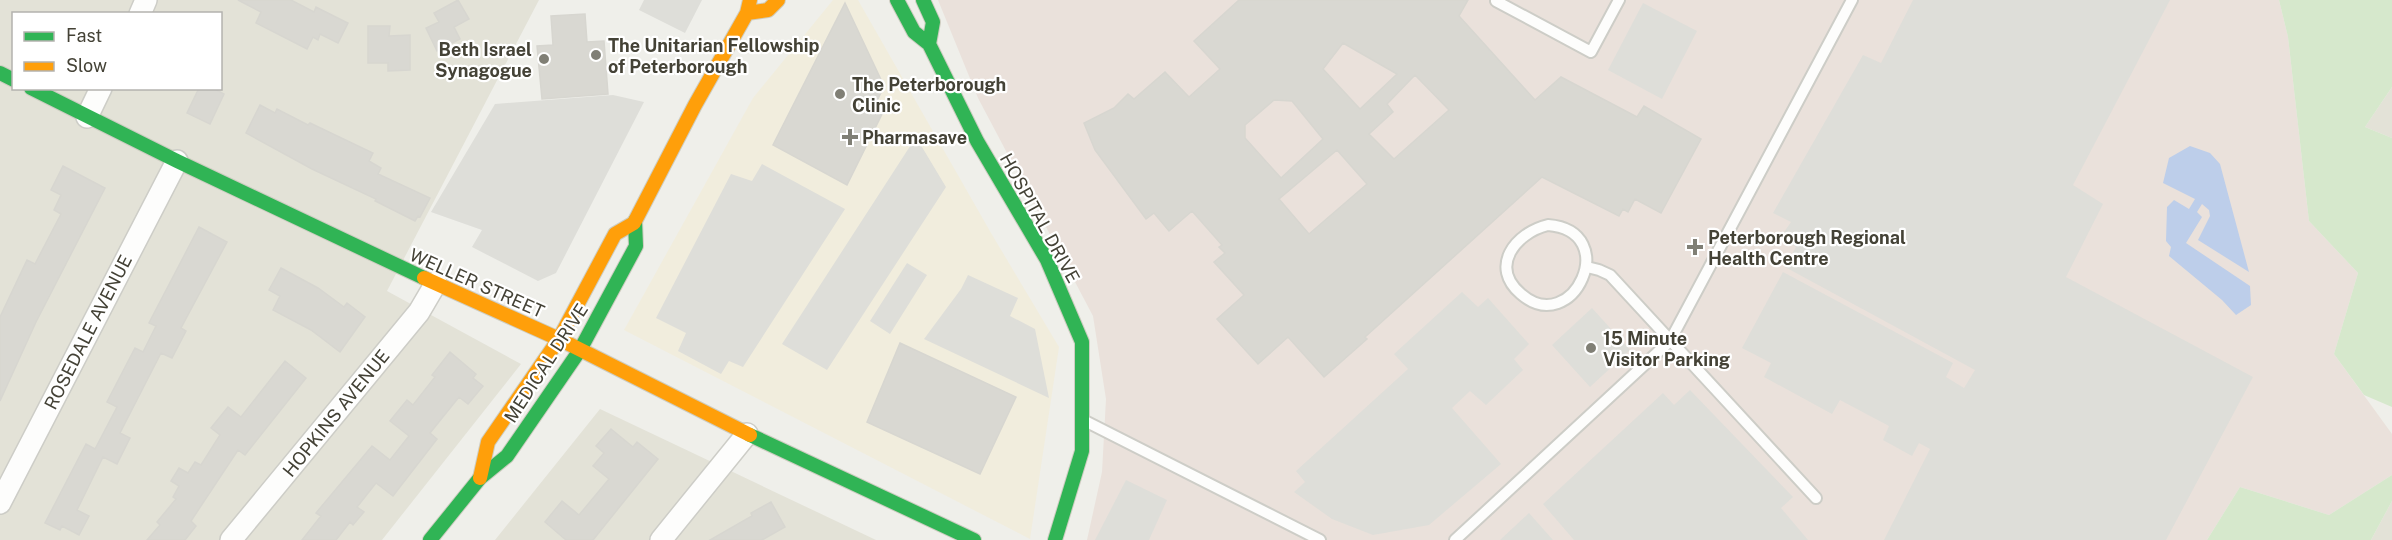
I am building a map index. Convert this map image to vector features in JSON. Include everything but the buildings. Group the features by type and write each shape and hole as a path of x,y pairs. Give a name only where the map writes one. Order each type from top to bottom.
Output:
{"street":[{"name":"MEDICAL DRIVE","path":"430,540 480,478 507,456 580,350 636,246 634,223 694,105 749,6 768,10 778,0"},
{"name":"HOSPITAL DRIVE","path":"897,0 915,32 929,44 977,141 1047,260 1082,342 1082,451 1055,540"},
{"name":"HOSPITAL DRIVE","path":"922,0 933,22 929,44"},
{"name":"WELLER STREET","path":"35,90 177,161 559,339 747,434 974,540"},
{"path":"87,117 101,90"},
{"name":"ROSEDALE AVENUE","path":"0,503 177,161"},
{"name":"MEDICAL DRIVE","path":"480,478 488,442 559,339 615,234 634,223"},
{"name":"HOPKINS AVENUE","path":"231,540 419,312 436,283"},
{"path":"661,540 747,434"}],"lane":[{"path":"1496,1 1591,52 1619,0"},
{"path":"1455,540 1670,341 1852,0"},
{"path":"1548,225 1561,226 1576,237 1586,254 1587,267 1576,292 1565,300 1552,304 1539,303 1521,294 1509,278 1506,264 1510,250 1520,238 1535,228 1548,225"},
{"path":"1587,267 1610,275 1816,498"},
{"path":"1082,419 1320,540"}],"shaded area":[{"path":"0,0 539,0 387,291 521,364 382,540 0,540"},
{"path":"644,0 702,0 685,33 639,10"},
{"path":"833,0 858,0 1059,347 1030,539 624,330 753,98"},
{"name":"Peterborough Regional Health Centre","path":"938,0 2279,0 2288,37 2309,221 2358,273 2334,354 2392,434 2392,475 2329,515 2240,487 2207,540 1087,540 1102,472 1106,399 1093,316 978,98"},
{"path":"1913,0 2170,0 2073,185 2103,204 2066,277 2253,377 2166,540 1884,540 1930,449 1919,443 1912,456 1883,440 1889,426 1840,400 1832,414 1764,377 1771,363 1742,348 1783,272 1953,363 1946,377 1964,388 1975,370 1785,267 1796,247 1780,238 1791,222 1773,213 1863,55 1881,63"},
{"path":"1643,3 1697,31 1662,99 1608,70"},
{"path":"2392,87 2392,138 2365,127"},
{"path":"613,95 644,102 556,273 538,281 472,247 482,230 431,212 495,104"},
{"path":"916,137 946,187 827,370 782,344"},
{"path":"762,164 845,209 743,367 729,361 721,374 678,351 686,333 656,318 731,174 752,181"},
{"path":"907,263 927,275 890,334 870,321"},
{"path":"968,275 1018,298 1010,316 1035,329 1049,398 924,339 961,289"},
{"path":"1462,292 1478,307 1488,298 1529,344 1514,359 1523,370 1486,405 1470,391 1452,408 1501,464 1429,525 1373,535 1332,519 1294,492 1305,482 1296,471 1408,369 1394,354"},
{"name":"15 Minute Visitor Parking","path":"1592,308 1630,350 1590,387 1552,345"},
{"path":"1690,390 1793,497 1781,508 1808,540 1574,540 1543,504 1663,393 1674,405"},
{"path":"600,409 876,540 495,540"},
{"path":"1126,480 1167,500 1149,540 1095,540"},
{"path":"2392,501 2392,540 2371,540"},
{"path":"1529,513 1553,540 1500,540"}],"green space":[{"path":"2279,0 2392,0 2392,87 2365,127 2392,138 2392,407 2364,395 2334,354 2358,273 2309,221 2288,37"},
{"path":"2392,475 2392,501 2371,540 2207,540 2240,487 2329,515"}],"water":[{"path":"2190,146 2210,153 2220,164 2249,272 2198,240 2210,216 2209,210 2202,204 2197,212 2202,217 2186,243 2250,286 2251,305 2236,315 2222,300 2169,256 2171,247 2166,241 2167,207 2174,200 2189,209 2195,199 2163,183 2169,158"}],"traffic: fast":[{"path":"897,0 914,32 929,44 977,141 1047,260 1082,342 1082,451 1055,540"},
{"path":"923,0 933,22 929,44"},
{"path":"0,73 12,79"},
{"path":"35,90 177,161 424,278"},
{"path":"430,540 480,478 507,456 580,350 636,246 635,221"},
{"path":"750,435 974,540"}],"traffic: slow":[{"path":"635,221 695,105 747,13 750,0"},
{"path":"747,13 768,10 778,0"},
{"path":"480,478 488,442 559,339 615,234 634,223"},
{"path":"424,278 559,339 750,435"}],"place":[{"name":"The Unitarian Fellowship of Peterborough","path":"596,55"},
{"name":"Beth Israel Synagogue","path":"544,59"},
{"name":"The Peterborough Clinic","path":"840,94"},
{"name":"Pharmasave","path":"850,137"},
{"name":"Peterborough Regional Health Centre","path":"1695,247"},
{"name":"15 Minute Visitor Parking","path":"1591,348"}]}
